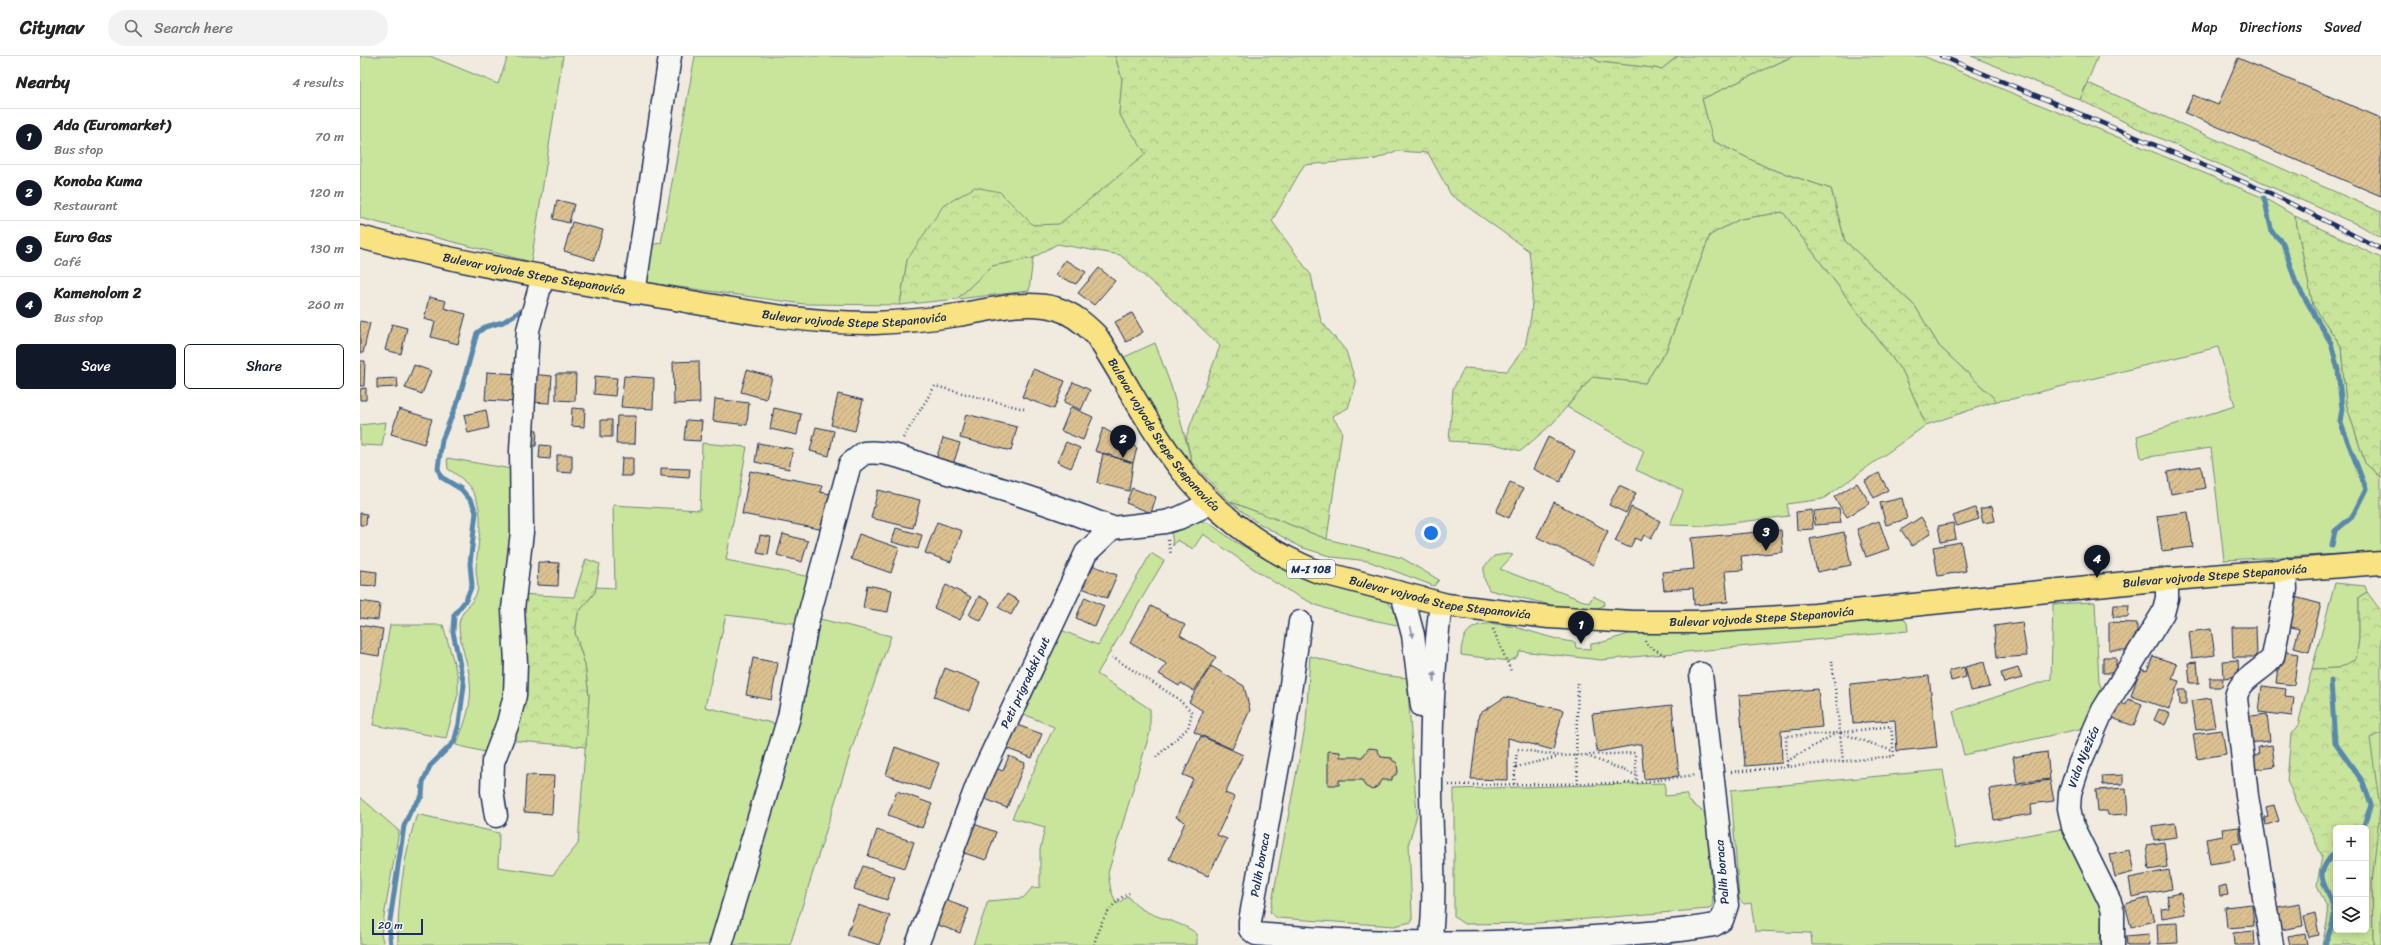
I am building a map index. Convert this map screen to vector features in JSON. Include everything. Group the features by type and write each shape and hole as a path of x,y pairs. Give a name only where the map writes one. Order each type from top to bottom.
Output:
{"main road":[{"name":"Bulevar vojvode Stepe Stepanovića","path":"360,237 432,256 634,292 783,316 856,323 921,319 1017,306 1054,308 1068,313 1083,322 1096,335 1171,456 1211,503 1259,542 1297,564 1316,571 1441,604 1549,617 1633,622 1697,622 1815,615 2167,579 2381,563"}],"street":[{"path":"634,292 670,56"},
{"path":"496,816 492,791 493,762 508,723 515,694 516,663 513,610 522,532 521,450 525,416 528,330 543,276"},
{"path":"721,945 789,717 808,619 846,472 850,464 864,453 893,454 934,469 1058,506 1112,528 1165,522 1179,518 1211,503"},
{"name":"Peti prigradski put","path":"917,945 978,783 1072,580 1086,553 1112,528"},
{"path":"2272,945 2246,790 2236,698 2238,689 2269,663 2273,657 2286,589 2285,569"},
{"name":"Vida Nježića","path":"2113,945 2113,912 2110,902 2073,827 2069,808 2070,793 2082,759 2103,710 2163,614 2167,598 2167,579"},
{"path":"1402,594 1413,635 1440,786"},
{"path":"1430,944 1434,915 1440,786 1434,676 1441,604"},
{"name":"Palih boraca","path":"1300,622 1284,733 1250,929 1256,934 1326,942 1430,944 1564,940 1702,928 1714,925 1722,920 1727,905 1701,674"}],"path":[{"path":"893,454 935,386 1024,409"},
{"path":"1492,627 1511,671"},
{"path":"1644,636 1646,644 1666,656"},
{"path":"1112,657 1177,698 1192,712 1188,728 1155,758"},
{"path":"1832,661 1842,761"},
{"path":"1578,682 1576,756 1578,784"},
{"path":"1725,773 1787,767 1894,756 1891,726 1839,733 1786,736 1787,767"},
{"path":"1787,761 1839,733 1893,751"},
{"path":"1514,784 1518,749 1561,756 1635,753 1637,783"},
{"path":"1585,755 1636,775"},
{"path":"1516,767 1561,756"},
{"path":"1440,786 1637,783 1695,775"},
{"path":"1094,945 1097,931 1112,905 1129,893"}],"green space":[{"path":"360,56 430,56 498,84 508,56 563,56 531,262 360,218"},
{"path":"695,56 1115,56 1122,79 1119,114 1147,154 1059,225 1033,225 1000,192 907,260 900,305 804,304 635,281 640,247 661,243"},
{"path":"1115,56 1590,56 1599,62 1662,69 1678,56 1793,56 1702,99 1713,141 1768,168 1831,189 1845,241 1915,306 1939,346 1997,401 1926,425 1904,374 1783,212 1740,219 1710,235 1666,351 1645,383 1592,377 1553,423 1521,451 1494,444 1449,441 1453,389 1464,368 1507,371 1525,347 1531,316 1533,286 1529,251 1451,195 1428,153 1396,151 1376,159 1304,165 1272,221 1311,275 1321,321 1346,351 1356,383 1348,408 1332,416 1342,431 1327,539 1229,501 1192,463 1186,437 1220,346 1171,299 1120,255 1057,244 1033,258 992,266 957,299 900,305 907,260 943,206 975,187 1000,192 1033,225 1059,224 1146,154 1119,114 1122,79"},
{"path":"1590,56 1678,56 1662,69 1599,62"},
{"path":"1793,56 1923,56 2264,198 2295,216 2313,305 2341,346 2346,403 2365,463 2381,477 2381,552 2224,560 2211,448 2141,458 2137,436 2235,406 2218,347 2012,399 1997,401 1939,346 1915,306 1845,241 1831,189 1768,168 1713,141 1702,99"},
{"path":"1971,56 2098,56 2080,100"},
{"path":"2088,83 2381,212 2381,238 2363,227 2143,131 2080,100"},
{"path":"1783,212 1904,374 1926,425 1823,499 1787,504 1789,516 1708,526 1670,525 1683,491 1636,470 1644,451 1567,407 1592,377 1645,383 1666,351 1710,235 1740,219"},
{"path":"2295,216 2381,258 2381,477 2365,463 2346,403 2341,346 2313,305"},
{"path":"1033,258 1029,291 957,299 992,266"},
{"path":"1155,343 1171,386 1192,463 1153,415 1120,359"},
{"path":"386,422 382,446 360,445 360,425"},
{"path":"702,443 747,447 726,560 810,577 800,624 726,615 705,707 776,724 711,945 398,945 402,879 408,845 417,814 499,833 498,867 553,875 578,844 589,696 585,665 575,633 578,613 595,592 596,587 615,588 613,505 700,510"},
{"path":"447,458 512,469 511,669 489,753 456,745 466,719 470,702 469,674 461,643 459,624 464,611 473,600 477,592 478,586 476,568 480,512 477,501 471,490 462,479 448,469"},
{"path":"1229,501 1327,539 1402,558 1439,580 1434,586 1368,561 1333,557 1300,547 1255,521"},
{"path":"1195,521 1209,523 1234,541 1297,576 1387,602 1397,612 1402,622 1397,625 1365,619 1314,604 1285,589 1203,534 1193,549 1177,540 1173,546 1171,529"},
{"path":"1151,553 1164,561 1097,674 1150,709 1150,732 1108,873 1111,891 1117,904 1128,896 1142,909 1180,924 1197,934 1197,945 973,945 988,901 1023,898 1032,888 1040,887 1040,850 1045,827 1012,818 1054,727 1014,710 1056,628 1098,645"},
{"path":"1507,554 1513,555 1500,569 1589,603 1593,596 1605,602 1604,605 1593,611 1555,606 1489,590 1484,578 1484,567 1494,556"},
{"path":"586,559 600,564 595,592 578,613 575,633 585,665 589,696 586,747 507,740 519,594 574,597"},
{"path":"2335,583 2365,586 2367,592 2359,597 2359,639 2356,660 2339,668 2312,669"},
{"path":"2367,592 2381,611 2381,733 2370,738 2380,808 2372,882 2373,945 2322,945 2328,917 2327,908 2317,885 2322,856 2287,781 2291,734 2298,725 2312,669 2339,668 2356,659 2359,639 2359,597"},
{"path":"2095,602 2099,682 2105,696 2088,727 1964,755 1953,711 2051,679 2053,604"},
{"path":"1902,616 1907,623 1908,631 1601,660 1520,651 1516,658 1509,661 1461,655 1465,637 1474,627 1488,624 1505,625 1560,640 1575,642 1576,648 1590,649 1591,644 1632,633"},
{"path":"816,618 891,636 859,726 790,945 730,945"},
{"path":"390,625 443,625 458,677 458,694 446,738 373,725"},
{"path":"1310,656 1381,675 1407,678 1417,815 1409,842 1412,922 1394,926 1277,918 1270,912 1306,723"},
{"path":"2381,733 2381,945 2373,945 2369,738"},
{"path":"1943,770 1956,847 2062,829 2100,896 2102,908 2100,945 1812,945 1811,933 1755,931 1751,903 1744,904 1739,899 1731,790"},
{"path":"1665,783 1665,796 1686,794 1689,801 1706,814 1713,901 1712,906 1709,909 1538,923 1464,924 1454,917 1454,789"},
{"path":"360,797 399,831 381,934 384,945 360,945"}],"building":[{"path":"2238,58 2381,118 2381,196 2185,113 2193,95 2218,105"},
{"path":"557,200 574,204 569,223 553,219"},
{"path":"572,222 603,230 594,260 564,251"},
{"path":"1065,260 1086,272 1076,284 1055,275"},
{"path":"1099,268 1115,281 1094,305 1078,293"},
{"path":"429,297 446,301 444,308 466,314 458,344 431,337 435,322 424,319"},
{"path":"1132,313 1143,332 1126,342 1115,322"},
{"path":"360,321 370,323 363,353 360,353"},
{"path":"392,324 407,328 401,354 385,350"},
{"path":"360,361 365,361 364,386 360,386"},
{"path":"699,361 700,403 674,404 673,362"},
{"path":"414,365 431,371 422,394 405,388"},
{"path":"1033,369 1065,381 1054,409 1022,397"},
{"path":"747,370 772,377 766,399 741,392"},
{"path":"487,372 518,374 516,402 485,400"},
{"path":"530,374 552,376 550,403 528,402"},
{"path":"556,374 576,374 575,401 556,400"},
{"path":"595,376 617,378 615,396 594,394"},
{"path":"624,376 654,378 653,409 621,407"},
{"path":"397,378 398,387 377,388 377,379"},
{"path":"1073,382 1090,390 1081,410 1064,402"},
{"path":"366,388 366,400 360,400 360,389"},
{"path":"838,394 863,400 855,431 831,425"},
{"path":"715,399 749,403 747,425 713,421"},
{"path":"1071,407 1093,417 1083,440 1061,431"},
{"path":"572,408 585,409 584,427 571,426"},
{"path":"774,408 801,414 797,435 770,429"},
{"path":"399,409 432,419 424,444 391,434"},
{"path":"486,410 489,428 468,433 464,415"},
{"path":"966,414 1017,427 1011,451 960,438"},
{"path":"617,416 636,416 635,444 616,444"},
{"path":"601,420 612,420 612,437 601,437"},
{"path":"686,420 702,421 700,441 684,440"},
{"path":"816,427 834,431 829,456 810,451"},
{"path":"1103,428 1137,448 1133,463 1095,451"},
{"path":"527,429 537,430 536,446 525,446"},
{"path":"1548,437 1575,451 1560,482 1533,469"},
{"path":"943,438 960,443 953,465 936,459"},
{"path":"1066,442 1080,448 1071,468 1057,462"},
{"path":"758,443 793,449 789,469 755,462"},
{"path":"540,445 551,446 550,459 539,458"},
{"path":"1103,453 1133,463 1129,491 1097,483"},
{"path":"557,455 572,455 572,473 557,472"},
{"path":"622,458 633,458 633,476 621,476"},
{"path":"2201,466 2205,488 2171,494 2167,472"},
{"path":"661,468 690,469 689,478 661,476"},
{"path":"750,471 822,485 820,492 831,494 824,530 742,514"},
{"path":"1879,473 1888,490 1874,498 1865,480"},
{"path":"1510,483 1523,489 1509,518 1496,512"},
{"path":"1857,483 1870,503 1847,517 1834,497"},
{"path":"1619,485 1636,493 1626,513 1609,505"},
{"path":"1132,488 1156,497 1151,513 1126,503"},
{"path":"878,490 920,500 913,528 871,518"},
{"path":"1902,498 1907,519 1886,525 1880,503"},
{"path":"1554,502 1608,531 1593,565 1537,537"},
{"path":"1992,506 1995,521 1983,523 1980,509"},
{"path":"1631,507 1660,521 1651,539 1644,535 1641,541 1635,538 1630,548 1615,541"},
{"path":"1839,508 1841,523 1815,525 1814,511"},
{"path":"1975,508 1979,519 1957,526 1953,516"},
{"path":"1812,510 1813,529 1797,530 1796,512"},
{"path":"2188,512 2193,547 2162,551 2157,516"},
{"path":"360,513 367,514 366,525 360,525"},
{"path":"1921,517 1931,533 1912,546 1901,530"},
{"path":"1879,521 1889,549 1866,557 1857,529"},
{"path":"937,522 962,531 951,562 925,553"},
{"path":"1953,523 1956,539 1941,542 1938,526"},
{"path":"896,528 922,535 918,549 892,542"},
{"path":"1781,530 1783,552 1741,556 1743,570 1725,571 1728,602 1694,605 1693,588 1664,590 1662,572 1694,569 1691,538"},
{"path":"1844,532 1851,565 1817,572 1810,539"},
{"path":"783,534 808,541 802,562 777,555"},
{"path":"859,534 899,548 891,573 851,559"},
{"path":"760,535 771,537 768,555 757,553"},
{"path":"1961,542 1966,571 1938,576 1933,547"},
{"path":"538,562 559,563 558,586 537,585"},
{"path":"1092,565 1117,575 1107,598 1082,588"},
{"path":"360,570 377,572 376,586 360,585"},
{"path":"867,585 892,590 888,612 863,608"},
{"path":"946,585 971,597 960,620 934,608"},
{"path":"1007,594 1019,601 1011,615 998,607"},
{"path":"979,596 990,602 981,621 969,615"},
{"path":"1085,597 1104,606 1095,627 1076,618"},
{"path":"2295,597 2321,604 2309,652 2294,648 2299,629 2288,626"},
{"path":"360,601 380,604 378,620 360,618"},
{"path":"2114,605 2129,605 2128,617 2113,617"},
{"path":"1151,606 1185,625 1180,635 1216,657 1194,691 1181,683 1179,686 1159,674 1167,664 1130,643"},
{"path":"2022,622 2027,656 1997,658 1994,626"},
{"path":"2109,622 2137,623 2137,650 2109,650"},
{"path":"360,625 383,629 379,656 360,653"},
{"path":"2232,627 2256,627 2257,657 2233,657"},
{"path":"2211,629 2215,655 2192,658 2189,632"},
{"path":"2280,651 2298,654 2294,685 2276,683"},
{"path":"2153,656 2177,664 2172,679 2179,681 2169,709 2131,696 2140,669 2147,671"},
{"path":"2103,657 2116,657 2116,673 2103,673"},
{"path":"753,658 778,663 771,700 746,695"},
{"path":"2238,660 2239,676 2224,678 2223,661"},
{"path":"1984,662 1990,687 1971,691 1965,667"},
{"path":"2197,662 2199,683 2190,683 2188,663"},
{"path":"1211,666 1244,686 1250,710 1232,749 1194,732 1203,711 1189,702"},
{"path":"1964,667 1966,677 1951,681 1949,671"},
{"path":"945,668 980,682 969,710 934,697"},
{"path":"2018,668 2022,678 2004,683 2001,673"},
{"path":"1929,676 1937,747 1897,751 1895,720 1853,723 1850,684"},
{"path":"2210,678 2223,678 2222,687 2210,687"},
{"path":"2262,686 2286,689 2285,696 2294,697 2292,716 2259,712"},
{"path":"1818,689 1822,727 1781,731 1782,763 1745,766 1739,695"},
{"path":"2179,690 2186,690 2186,705 2180,705"},
{"path":"1505,697 1563,710 1553,750 1508,738 1508,780 1471,779 1479,714"},
{"path":"2210,698 2215,727 2196,730 2191,701"},
{"path":"2128,699 2142,704 2134,726 2112,718 2118,702 2126,705"},
{"path":"1672,705 1679,776 1644,779 1641,744 1597,752 1592,714"},
{"path":"2159,709 2170,714 2165,725 2154,720"},
{"path":"2267,714 2270,741 2247,743 2244,717"},
{"path":"1017,725 1042,734 1032,758 1008,749"},
{"path":"2222,730 2226,754 2197,759 2193,734"},
{"path":"1201,736 1243,755 1225,793 1235,797 1217,835 1227,839 1208,876 1169,859 1185,822 1176,817 1193,779 1183,775"},
{"path":"2272,745 2275,767 2252,770 2250,756 2259,755 2258,747"},
{"path":"895,747 939,763 929,790 886,775"},
{"path":"1369,748 1377,749 1381,757 1392,758 1392,760 1397,763 1398,773 1392,777 1392,780 1381,780 1378,786 1372,790 1365,786 1362,780 1339,780 1339,785 1328,785 1328,751 1340,752 1340,757 1362,757"},
{"path":"2047,752 2050,779 2017,783 2013,757"},
{"path":"1009,756 1025,763 1007,808 983,798 995,768 1003,771"},
{"path":"526,775 554,776 552,814 524,812"},
{"path":"2123,775 2123,784 2103,785 2102,776"},
{"path":"2050,780 2054,801 2031,804 2032,814 1994,820 1989,789"},
{"path":"2126,788 2128,814 2108,815 2107,811 2098,811 2096,790"},
{"path":"897,791 932,804 922,828 888,815"},
{"path":"2274,805 2279,821 2266,825 2264,817 2268,816 2266,807"},
{"path":"971,823 996,832 986,860 961,852"},
{"path":"2175,823 2177,837 2154,840 2152,826"},
{"path":"2239,827 2241,843 2232,844 2235,860 2210,864 2206,839 2223,836 2222,829"},
{"path":"877,830 914,842 905,868 868,856"},
{"path":"2164,842 2167,867 2149,870 2146,845"},
{"path":"2129,850 2134,872 2115,877 2110,854"},
{"path":"863,866 895,877 887,900 854,889"},
{"path":"2169,870 2172,889 2132,897 2129,878"},
{"path":"2226,885 2228,895 2220,896 2219,887"},
{"path":"2181,893 2185,914 2162,918 2161,909 2169,908 2167,896"},
{"path":"940,898 969,909 960,933 930,922"},
{"path":"2148,898 2154,921 2131,927 2125,904"},
{"path":"2300,903 2303,926 2275,931 2272,908"},
{"path":"2252,904 2254,926 2227,928 2225,907"},
{"path":"858,905 890,916 879,945 847,935"},
{"path":"2315,913 2319,935 2309,937 2304,916"},
{"path":"2177,923 2178,943 2158,944 2157,924"},
{"path":"2254,931 2255,945 2234,945 2233,933"},
{"path":"2305,933 2307,945 2290,945 2288,936"},
{"path":"2149,934 2150,945 2127,945 2126,936"}],"waterway":[{"path":"2264,198 2272,232 2283,243 2296,283 2331,343 2338,370 2342,409 2340,421 2366,489 2352,517 2335,531 2332,545"},
{"path":"391,945 389,927 404,826 411,810 422,796 423,782 430,766 454,742 459,724 464,685 453,632 454,615 466,600 472,585 470,564 476,512 472,502 461,489 441,477 438,468 442,440 459,398 477,333 485,327 503,322 519,312"},
{"path":"2331,681 2335,743 2363,782 2371,805 2364,825"},
{"path":"2325,945 2333,921 2334,912 2332,902 2323,882 2322,875 2323,869 2333,855"}],"railway":[{"path":"1941,56 2270,193 2381,249"}],"place":[{"name":"Konoba Kuma","path":"1123,458"},
{"name":"Euro Gas","path":"1766,551"},
{"name":"Kamenolom 2","path":"2097,578"},
{"name":"Ada (Euromarket)","path":"1581,644"}]}
